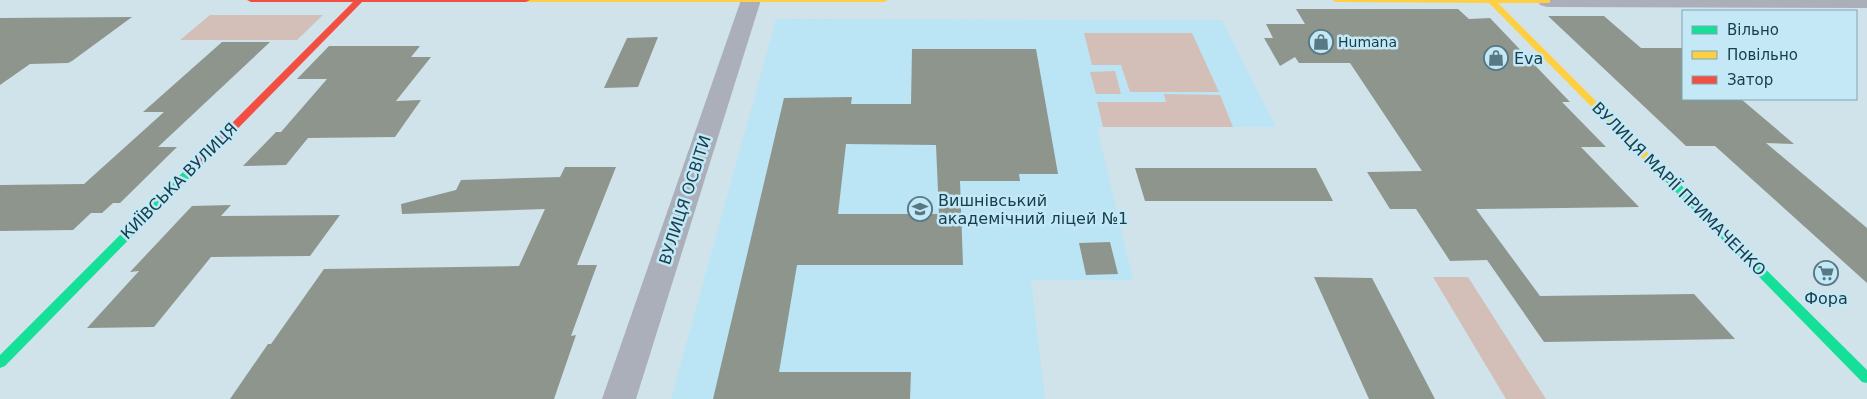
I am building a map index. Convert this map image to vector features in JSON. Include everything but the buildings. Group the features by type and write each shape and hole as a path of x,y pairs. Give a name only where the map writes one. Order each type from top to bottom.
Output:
{"street":[{"path":"252,0 884,0"},
{"name":"ВУЛИЦЯ ОСВІТИ","path":"619,399 752,0"},
{"path":"1336,0 1867,2"},
{"name":"КИЇВСЬКА ВУЛИЦЯ","path":"0,363 359,1"},
{"name":"ВУЛИЦЯ МАРІЇ ПРИМАЧЕНКО","path":"1491,1 1867,378"}],"shaded area":[{"path":"210,15 323,15 297,40 180,40"},
{"name":"Вишнівський академічний ліцей №1","path":"776,19 1222,20 1276,127 1097,127 1133,280 1031,280 1045,399 671,399"},
{"path":"1084,33 1192,33 1219,92 1130,92 1121,65 1092,65"},
{"path":"1115,71 1121,94 1096,94 1090,72"},
{"path":"1164,94 1220,95 1233,127 1103,127 1097,102 1166,102"},
{"path":"1433,277 1468,277 1546,399 1506,399"}],"traffic: fast":[{"path":"0,363 195,166"},
{"path":"1668,178 1867,378"}],"traffic: slow":[{"path":"526,0 884,0"},
{"path":"1336,0 1547,1"},
{"path":"1491,1 1668,178"}],"traffic: jam":[{"path":"251,0 526,0"},
{"path":"195,166 359,1"}],"place":[{"name":"Humana","path":"1321,42"},
{"name":"Eva","path":"1496,58"},
{"name":"Вишнівський академічний ліцей №1","path":"920,209"},
{"name":"Фора","path":"1826,273"}]}
